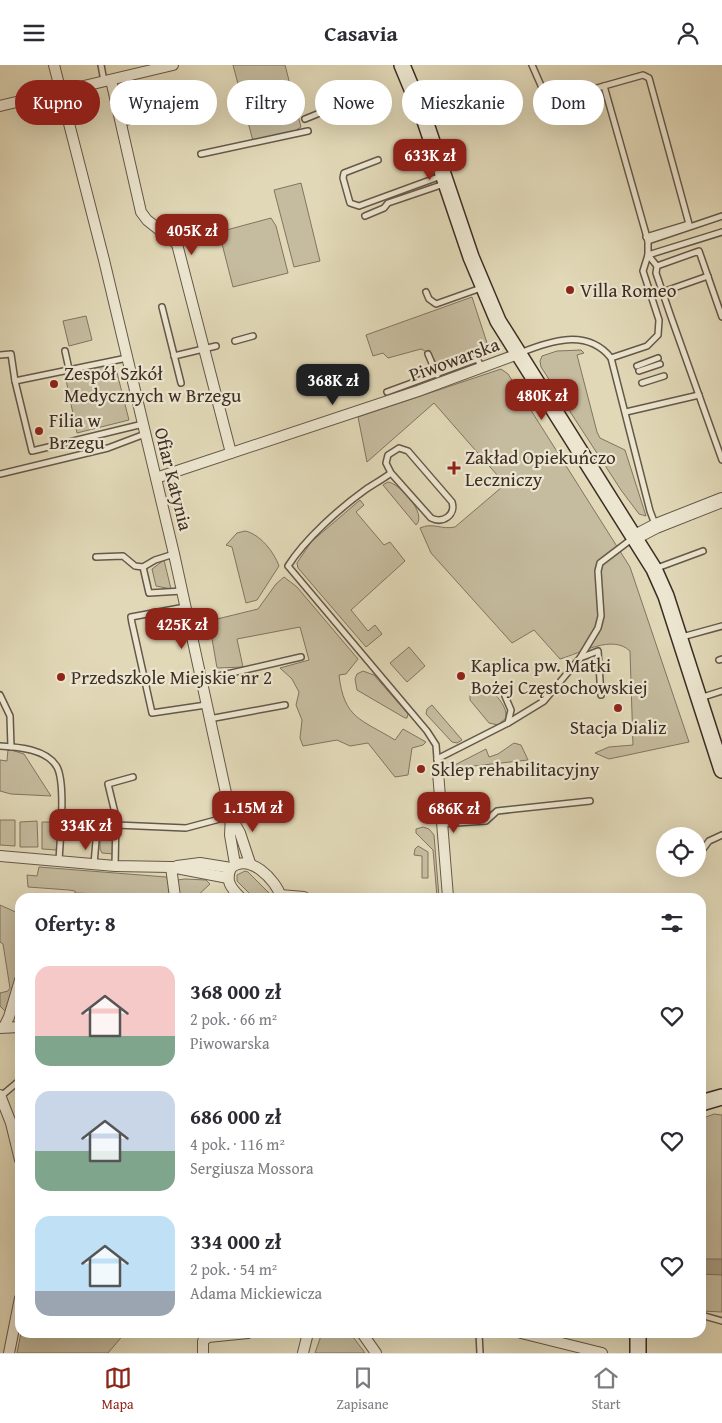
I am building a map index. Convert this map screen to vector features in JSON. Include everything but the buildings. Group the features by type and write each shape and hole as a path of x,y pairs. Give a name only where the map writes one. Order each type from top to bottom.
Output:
{"main road":[{"path":"402,65 424,118 482,287 498,321 654,569 666,596 722,770"},
{"path":"706,1102 722,1097"},
{"path":"638,1338 638,1353"}],"street":[{"name":"Ofiar Katynia","path":"54,65 58,80"},
{"path":"100,83 173,65"},
{"path":"108,81 110,86"},
{"path":"0,107 15,103"},
{"name":"Ofiar Katynia","path":"69,125 174,554 231,816 240,833 250,863"},
{"path":"122,125 141,212 147,220 177,244 231,453"},
{"name":"Piwowarska","path":"156,478 482,368 518,354"},
{"path":"635,537 656,526 722,500"},
{"path":"438,772 448,893"},
{"name":"Ofiar Katynia","path":"231,816 231,870"},
{"path":"0,856 115,866 171,867 200,863 231,870 250,863 263,874 278,893"},
{"path":"171,867 174,893"},
{"path":"231,870 231,887 236,893"},
{"path":"2,1027 9,1017 15,997"},
{"path":"2,1027 15,1027"},
{"path":"0,1097 11,1123 15,1139"},
{"path":"9,1353 15,1323"},
{"path":"203,1353 203,1341 207,1338"},
{"path":"303,1353 307,1338"},
{"path":"366,1338 376,1353"},
{"path":"541,1338 602,1353"}],"lane":[{"path":"101,65 108,81"},
{"path":"532,65 539,80"},
{"path":"611,358 647,346 658,335 659,320 643,271 648,255 647,239 604,86 643,75 649,79 689,223 647,239"},
{"path":"305,119 315,115"},
{"path":"201,154 308,131"},
{"path":"378,160 344,173 343,178 350,203 359,205 445,179"},
{"path":"364,216 384,208 388,203 445,179"},
{"path":"647,239 722,216"},
{"path":"648,255 722,232"},
{"path":"657,266 699,251 722,317"},
{"path":"648,255 657,266 656,273 722,460"},
{"path":"651,296 708,276"},
{"path":"426,292 429,299 436,304 482,287"},
{"path":"162,307 181,383"},
{"path":"235,341 254,336"},
{"path":"518,354 562,339 579,339 598,346 611,358 650,511 656,526"},
{"path":"174,356 216,346"},
{"path":"65,351 69,369"},
{"path":"0,355 10,354 32,451 144,429"},
{"path":"428,354 437,375"},
{"path":"15,381 127,357"},
{"path":"658,358 638,369 660,365"},
{"path":"388,392 477,359 482,368"},
{"path":"642,383 664,376"},
{"path":"626,412 699,395"},
{"path":"0,474 108,448 144,429"},
{"path":"399,448 408,451 452,502 453,509 449,517 440,520 431,518 391,473 386,463 388,455 399,448"},
{"path":"391,473 364,491 336,515 295,554 288,566 427,731 436,745 438,772"},
{"path":"437,759 508,723 544,701 580,657 598,628 601,616 598,571 600,563 635,537"},
{"path":"654,569 703,551"},
{"path":"96,557 123,556 135,566 143,567 155,560 174,554"},
{"path":"143,567 149,593 182,591"},
{"path":"186,607 131,617 152,713 206,705"},
{"path":"679,638 722,626"},
{"path":"580,657 598,651 600,695"},
{"path":"200,680 300,657"},
{"path":"700,698 722,691"},
{"path":"0,695 10,716 11,747"},
{"path":"504,697 511,710 508,723"},
{"path":"209,719 285,705"},
{"path":"0,746 29,750 42,755 57,767 60,778 62,813 59,862"},
{"path":"115,866 116,825 108,783 133,777"},
{"path":"441,824 486,821 496,811 590,801"},
{"path":"116,825 186,828 231,816"},
{"path":"94,864 98,829"},
{"path":"706,845 709,841 722,835"},
{"path":"0,1097 15,1084"},
{"path":"706,1316 722,1321"},
{"path":"479,1338 480,1353"}],"shaded area":[{"path":"233,65 285,65 289,80 237,80"},
{"path":"249,125 300,125 301,127 293,132 253,141"},
{"path":"301,183 320,261 294,267 274,190"},
{"path":"271,218 276,226 288,273 233,287 219,232"},
{"path":"472,297 488,346 439,366 429,353 421,349 388,358 383,353 373,356 366,335"},
{"path":"86,316 92,340 69,346 63,321"},
{"path":"581,350 584,353 577,355 597,432 600,438 625,450 646,516 639,514 621,490 541,367 540,361 542,356 557,351"},
{"path":"114,361 129,420 77,433 65,375"},
{"path":"501,369 508,374 630,567 689,742 609,759 595,753 609,747 633,745 630,651 623,646 605,644 560,659 534,630 512,643 431,553 420,528 425,526 455,527 502,487 498,476 434,403 367,462 358,417"},
{"path":"388,482 399,488 411,500 418,514 419,520 416,525 383,485"},
{"path":"360,500 364,505 356,512 384,545 390,542 405,561 351,610 368,631 375,625 382,634 366,647 298,568 297,563 311,542"},
{"path":"245,531 256,536 266,544 279,566 257,600 246,603 232,547 226,545 237,533"},
{"path":"164,560 171,589 156,586 152,569"},
{"path":"284,577 297,587 358,659 346,674 339,675 345,701 356,716 395,740 403,729 426,742 423,745 412,748 408,775 395,777 368,743 350,746 337,740 303,746 300,738 302,720 296,705 299,692 292,679 280,668 309,660 300,627 237,639 243,667 217,668 209,621 258,609 276,584"},
{"path":"409,647 425,666 407,682 390,663"},
{"path":"363,671 374,675 408,714 407,718 357,690 355,679 357,674"},
{"path":"479,686 489,690 502,702 506,718 498,725 489,723 470,700 470,693"},
{"path":"432,705 462,740 457,743 452,742 426,714 427,709"},
{"path":"514,743 521,745 528,760 447,769 486,749 489,757 498,754"},
{"path":"8,749 24,754 51,796 11,794 0,791 0,760 7,761"},
{"path":"94,817 114,820 114,854 102,853 100,849 100,827 94,825"},
{"path":"0,820 15,820 15,846 0,845"},
{"path":"37,821 38,847 20,847 20,822"},
{"path":"42,822 58,822 57,850 42,849"},
{"path":"423,827 429,829 434,835 439,893 437,893 433,850 416,833 416,829"},
{"path":"418,846 428,852 428,878 422,878 422,856 414,855 415,849"},
{"path":"39,867 166,877 170,881 172,893 75,893 75,891 69,890 28,887 27,875 37,876"},
{"path":"245,871 248,872 269,893 249,893 237,881 237,875"},
{"path":"177,880 206,880 210,884 200,893 179,893"},
{"path":"0,905 15,912 15,988 8,1014 0,1006 0,993 8,991 10,988 3,944 0,942"},
{"path":"714,1114 722,1115 722,1312 706,1311 706,1117"},
{"path":"706,1259 722,1259 722,1275 706,1274"},
{"path":"20,1338 121,1338 108,1353 17,1353"},
{"path":"320,1338 354,1338 365,1353 315,1353"}],"place":[{"name":"Villa Romeo","path":"570,290"},
{"name":"Zespół Szkół Medycznych w Brzegu","path":"54,384"},
{"name":"Filia w Brzegu","path":"39,431"},
{"name":"Zakład Opiekuńczo Leczniczy","path":"454,468"},
{"name":"Kaplica pw. Matki Bożej Częstochowskiej","path":"461,676"},
{"name":"Przedszkole Miejskie nr 2","path":"61,677"},
{"name":"Stacja Dializ","path":"618,708"},
{"name":"Sklep rehabilitacyjny","path":"421,769"}]}
